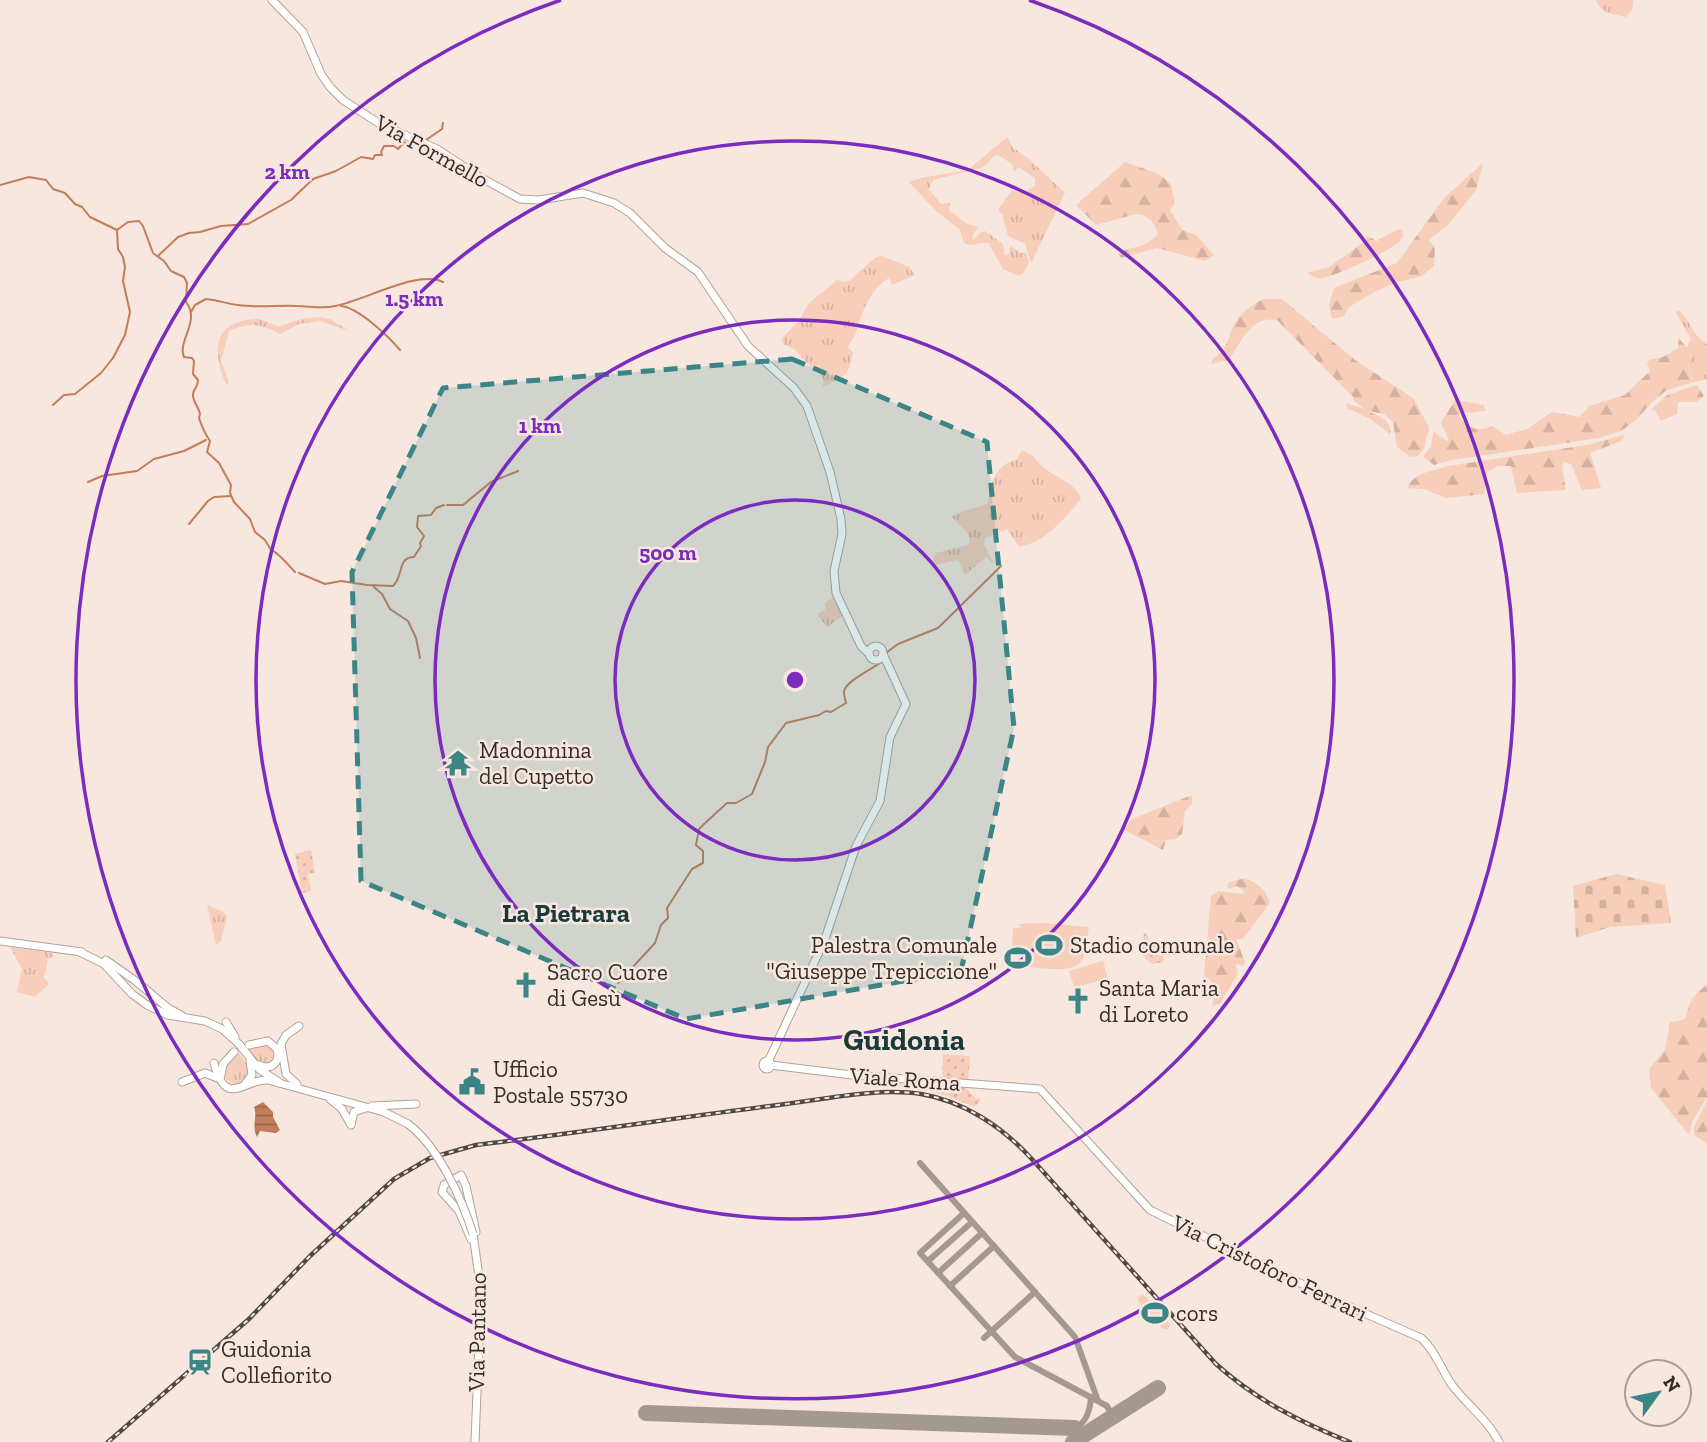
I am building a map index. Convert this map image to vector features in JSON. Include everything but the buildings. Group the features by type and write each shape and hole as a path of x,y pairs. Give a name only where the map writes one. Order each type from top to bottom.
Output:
{"main road":[{"name":"Via Formello","path":"272,0 303,32 328,85 343,100 382,125 440,150 478,176 520,199 538,200 583,193 616,204 630,213 665,248 698,272 745,343 796,390 806,404 831,475 841,519 842,532 834,571 836,593 860,646 870,651"},
{"path":"878,647 879,657 871,659 870,651 878,647"},
{"name":"Viale Roma","path":"879,657 886,664 905,702 890,737 879,803 856,846 825,939 769,1063 852,1075 1040,1089"},
{"path":"0,941 100,957 172,1010 195,1020"},
{"path":"80,952 104,964 135,996 163,1013 233,1031"},
{"path":"135,996 143,987"},
{"path":"226,1021 249,1057 264,1073 280,1083"},
{"path":"299,1026 282,1040 283,1063 288,1078 307,1089"},
{"path":"249,1045 269,1041 279,1055 276,1063 267,1068 249,1057"},
{"path":"220,1077 223,1064 234,1052"},
{"path":"182,1082 205,1073 220,1077 233,1086 246,1083 253,1072 249,1057"},
{"path":"220,1077 228,1087 236,1089 261,1079 371,1108"},
{"name":"Via Cristoforo Ferrari","path":"1040,1089 1151,1211 1339,1302 1421,1338 1456,1391 1490,1427 1499,1442"},
{"path":"322,1094 342,1108 351,1125 351,1116 355,1111 371,1108"},
{"path":"345,1101 376,1106 416,1104"},
{"name":"Via Pantano","path":"371,1108 408,1124 424,1138 458,1199 472,1234 480,1274 481,1302 475,1442"},
{"path":"477,1255 461,1215 442,1192 444,1185 461,1175 479,1245 480,1274"},
{"path":"476,1430 482,1442"}],"highlighted area":[{"path":"792,359 987,442 1014,728 961,971 686,1019 361,881 352,572 443,388"}],"green space":[{"path":"1596,0 1633,0 1632,10 1626,17 1612,14 1604,11"},
{"path":"1007,137 1013,148 1028,158 1065,193 1031,263 1025,244 1008,236 1002,214 998,210 1012,190 1023,193 1035,186 1035,178 1019,167 1014,171 1012,164 998,155 984,167 933,180 929,189 941,204 950,203 949,210 966,223 978,227 972,236 974,240 979,233 985,231 1003,244 1005,256 1010,253 1010,246 1026,253 1029,262 1024,273 1019,276 1003,269 989,244 964,243 960,230 935,210 909,182 968,170"},
{"path":"1125,162 1159,174 1171,184 1175,203 1170,210 1182,230 1196,235 1214,255 1205,261 1157,248 1121,258 1118,254 1121,251 1146,244 1158,234 1150,220 1136,214 1096,225 1076,205"},
{"path":"1483,163 1476,190 1449,224 1429,240 1435,248 1434,266 1422,276 1394,283 1373,293 1349,307 1344,316 1332,319 1329,305 1334,288 1397,263 1445,197"},
{"path":"1398,229 1402,230 1401,240 1364,262 1322,278 1307,273 1329,267 1364,242 1367,236 1377,241"},
{"path":"882,256 909,267 915,275 892,285 889,278 877,288 848,348 853,352 850,366 841,378 823,387 821,374 794,349 784,345 781,339 799,321 808,304 837,280 850,280 876,257"},
{"path":"1263,299 1282,299 1355,360 1413,398 1429,427 1424,449 1418,456 1410,457 1397,447 1393,422 1384,414 1368,411 1387,422 1390,434 1372,420 1347,408 1346,403 1364,409 1277,320 1260,322 1254,326 1229,360 1211,364 1225,346 1239,317"},
{"path":"1678,310 1698,337 1707,344 1707,379 1694,382 1691,376 1689,361 1695,340 1691,339 1676,313"},
{"path":"257,319 281,326 301,319 330,319 349,331 320,321 299,324 280,334 255,325 229,331 221,361 229,383 226,385 218,350 219,340 231,325"},
{"path":"1678,337 1687,348 1691,339 1695,340 1689,366 1694,382 1667,390 1621,431 1599,438 1434,465 1423,457 1431,446 1434,432 1449,440 1441,423 1457,397 1460,401 1484,405 1485,411 1462,411 1459,415 1465,423 1478,429 1492,426 1506,435 1527,429 1552,412 1580,417 1589,406 1625,395 1650,371 1647,363 1649,360 1663,357 1678,348"},
{"path":"1697,385 1704,396 1696,402 1678,402 1677,414 1661,421 1655,410 1651,410 1667,395"},
{"path":"1624,435 1623,440 1590,453 1601,488 1582,490 1571,464 1564,462 1562,467 1566,490 1517,493 1511,466 1498,466 1487,472 1484,494 1446,498 1424,489 1407,488 1412,480 1421,474 1448,466 1587,445"},
{"path":"1022,450 1034,456 1044,468 1072,487 1081,499 1054,529 1029,544 1019,547 1007,529 985,538 984,545 995,565 986,557 965,575 958,560 931,566 936,553 968,545 970,541 967,533 952,517 988,503 990,489 998,471 1016,460"},
{"path":"835,596 844,615 827,627 817,614 825,610 825,603"},
{"path":"1192,795 1192,804 1185,811 1182,834 1176,839 1166,840 1163,850 1124,830 1132,819"},
{"path":"311,850 315,873 308,874 311,891 302,893 295,854"},
{"path":"1616,874 1665,885 1671,923 1610,927 1576,938 1573,886"},
{"path":"1245,878 1260,887 1270,903 1243,939 1236,939 1245,962 1243,966 1236,964 1238,974 1220,1003 1212,1007 1214,986 1204,976 1211,896 1219,891 1243,894 1245,892 1237,886 1229,889 1227,886 1229,882"},
{"path":"207,905 224,912 227,917 221,941 216,945"},
{"name":"Stadio comunale","path":"1018,924 1089,927 1085,952 1078,964 1065,969 1029,967 1020,950 1012,949 1013,928 1020,928"},
{"path":"1146,933 1149,938 1145,946 1152,949 1155,942 1159,943 1155,954 1164,956 1163,962 1152,964 1143,954 1141,943"},
{"path":"10,947 52,953 53,957 48,959 44,978 49,983 35,997 17,992 22,969"},
{"path":"1103,961 1108,979 1074,987 1069,971"},
{"path":"1707,984 1707,1097 1693,1120 1689,1135 1651,1088 1649,1069 1665,1050 1670,1022 1685,1019 1692,999"},
{"path":"267,1042 277,1051 271,1065 258,1063 247,1049"},
{"path":"239,1053 250,1068 246,1083 235,1085 224,1078 223,1072 229,1059"},
{"path":"943,1054 970,1056 968,1081 942,1080"},
{"path":"899,1082 965,1087 976,1099 981,1100 974,1107 930,1091 902,1088"},
{"path":"1707,1101 1707,1144 1694,1135 1694,1127"},
{"name":"cors","path":"1141,1295 1145,1296 1170,1324 1169,1329 1163,1329 1139,1302"}],"shaded area":[{"path":"263,1102 273,1112 280,1130 276,1133 260,1131 257,1137 254,1107"}],"waterway":[{"path":"426,140 442,129 443,123"},
{"path":"158,256 178,237 189,233 248,224 291,200 313,179 336,171 361,157 373,159 375,155 382,155 384,146 398,149 404,142 411,145 415,143"},
{"path":"0,185 29,177 46,180 53,189 65,193 75,204 82,207 90,217 117,230 128,222 139,221 153,253 164,261 171,271 184,277 187,283 186,302 191,316 183,351 184,357 194,361 193,374 198,380 193,396 201,424 210,441 207,452 219,463 231,485 230,493 234,502 250,519 255,532 295,572"},
{"path":"53,405 64,395 75,394 101,373 113,358 125,335 130,312 123,281 125,267 118,249 117,230"},
{"path":"191,312 195,305 206,299 245,306 330,307 405,283 432,279 443,282"},
{"path":"341,306 364,317 400,350"},
{"path":"88,482 102,476 137,471 154,459 184,451 206,440"},
{"path":"447,505 463,505 491,482 518,471"},
{"path":"189,524 208,501 214,497 231,496"},
{"path":"299,573 325,584 341,581 393,586 405,560 414,557 421,546 424,536 417,527 418,516 431,515 436,508 444,505"},
{"path":"886,653 898,644 938,628 1001,566"},
{"path":"374,587 382,594 390,609 408,621 416,638 420,658"},
{"path":"618,983 655,943 661,925 668,918 667,908 692,869 703,863 703,851 696,845 699,829 727,803 736,803 752,794 768,747 786,723 826,711 831,712 846,703 846,687 881,662"}],"taxiway":[{"path":"920,1163 1075,1337 1098,1401"},
{"path":"964,1213 920,1253 1015,1357 1107,1406 1113,1417"},
{"path":"928,1261 972,1222"},
{"path":"938,1273 982,1233"},
{"path":"950,1286 994,1246"},
{"path":"984,1338 1035,1292"},
{"path":"1075,1428 1087,1415 1091,1397"}],"runway":[{"path":"1073,1442 1158,1388"},
{"path":"646,1413 1075,1428"}],"railway":[{"path":"108,1442 249,1319 310,1256 394,1179 430,1158 476,1145 887,1092 937,1097 952,1102 994,1125 1030,1157 1216,1364 1247,1389 1279,1409 1350,1442"}],"place":[{"name":"Madonnina del Cupetto","path":"458,763"},
{"name":"Stadio comunale","path":"1049,945"},
{"name":"Palestra Comunale \"Giuseppe Trepiccione\"","path":"1018,958"},
{"name":"Sacro Cuore di Gesù","path":"526,985"},
{"name":"Santa Maria di Loreto","path":"1078,1001"},
{"name":"Ufficio Postale 55730","path":"472,1082"},
{"name":"cors","path":"1155,1313"},
{"name":"Guidonia Collefiorito","path":"200,1362"}],"district":[{"name":"La Pietrara","path":"566,913"},
{"name":"Guidonia","path":"904,1040"}]}
